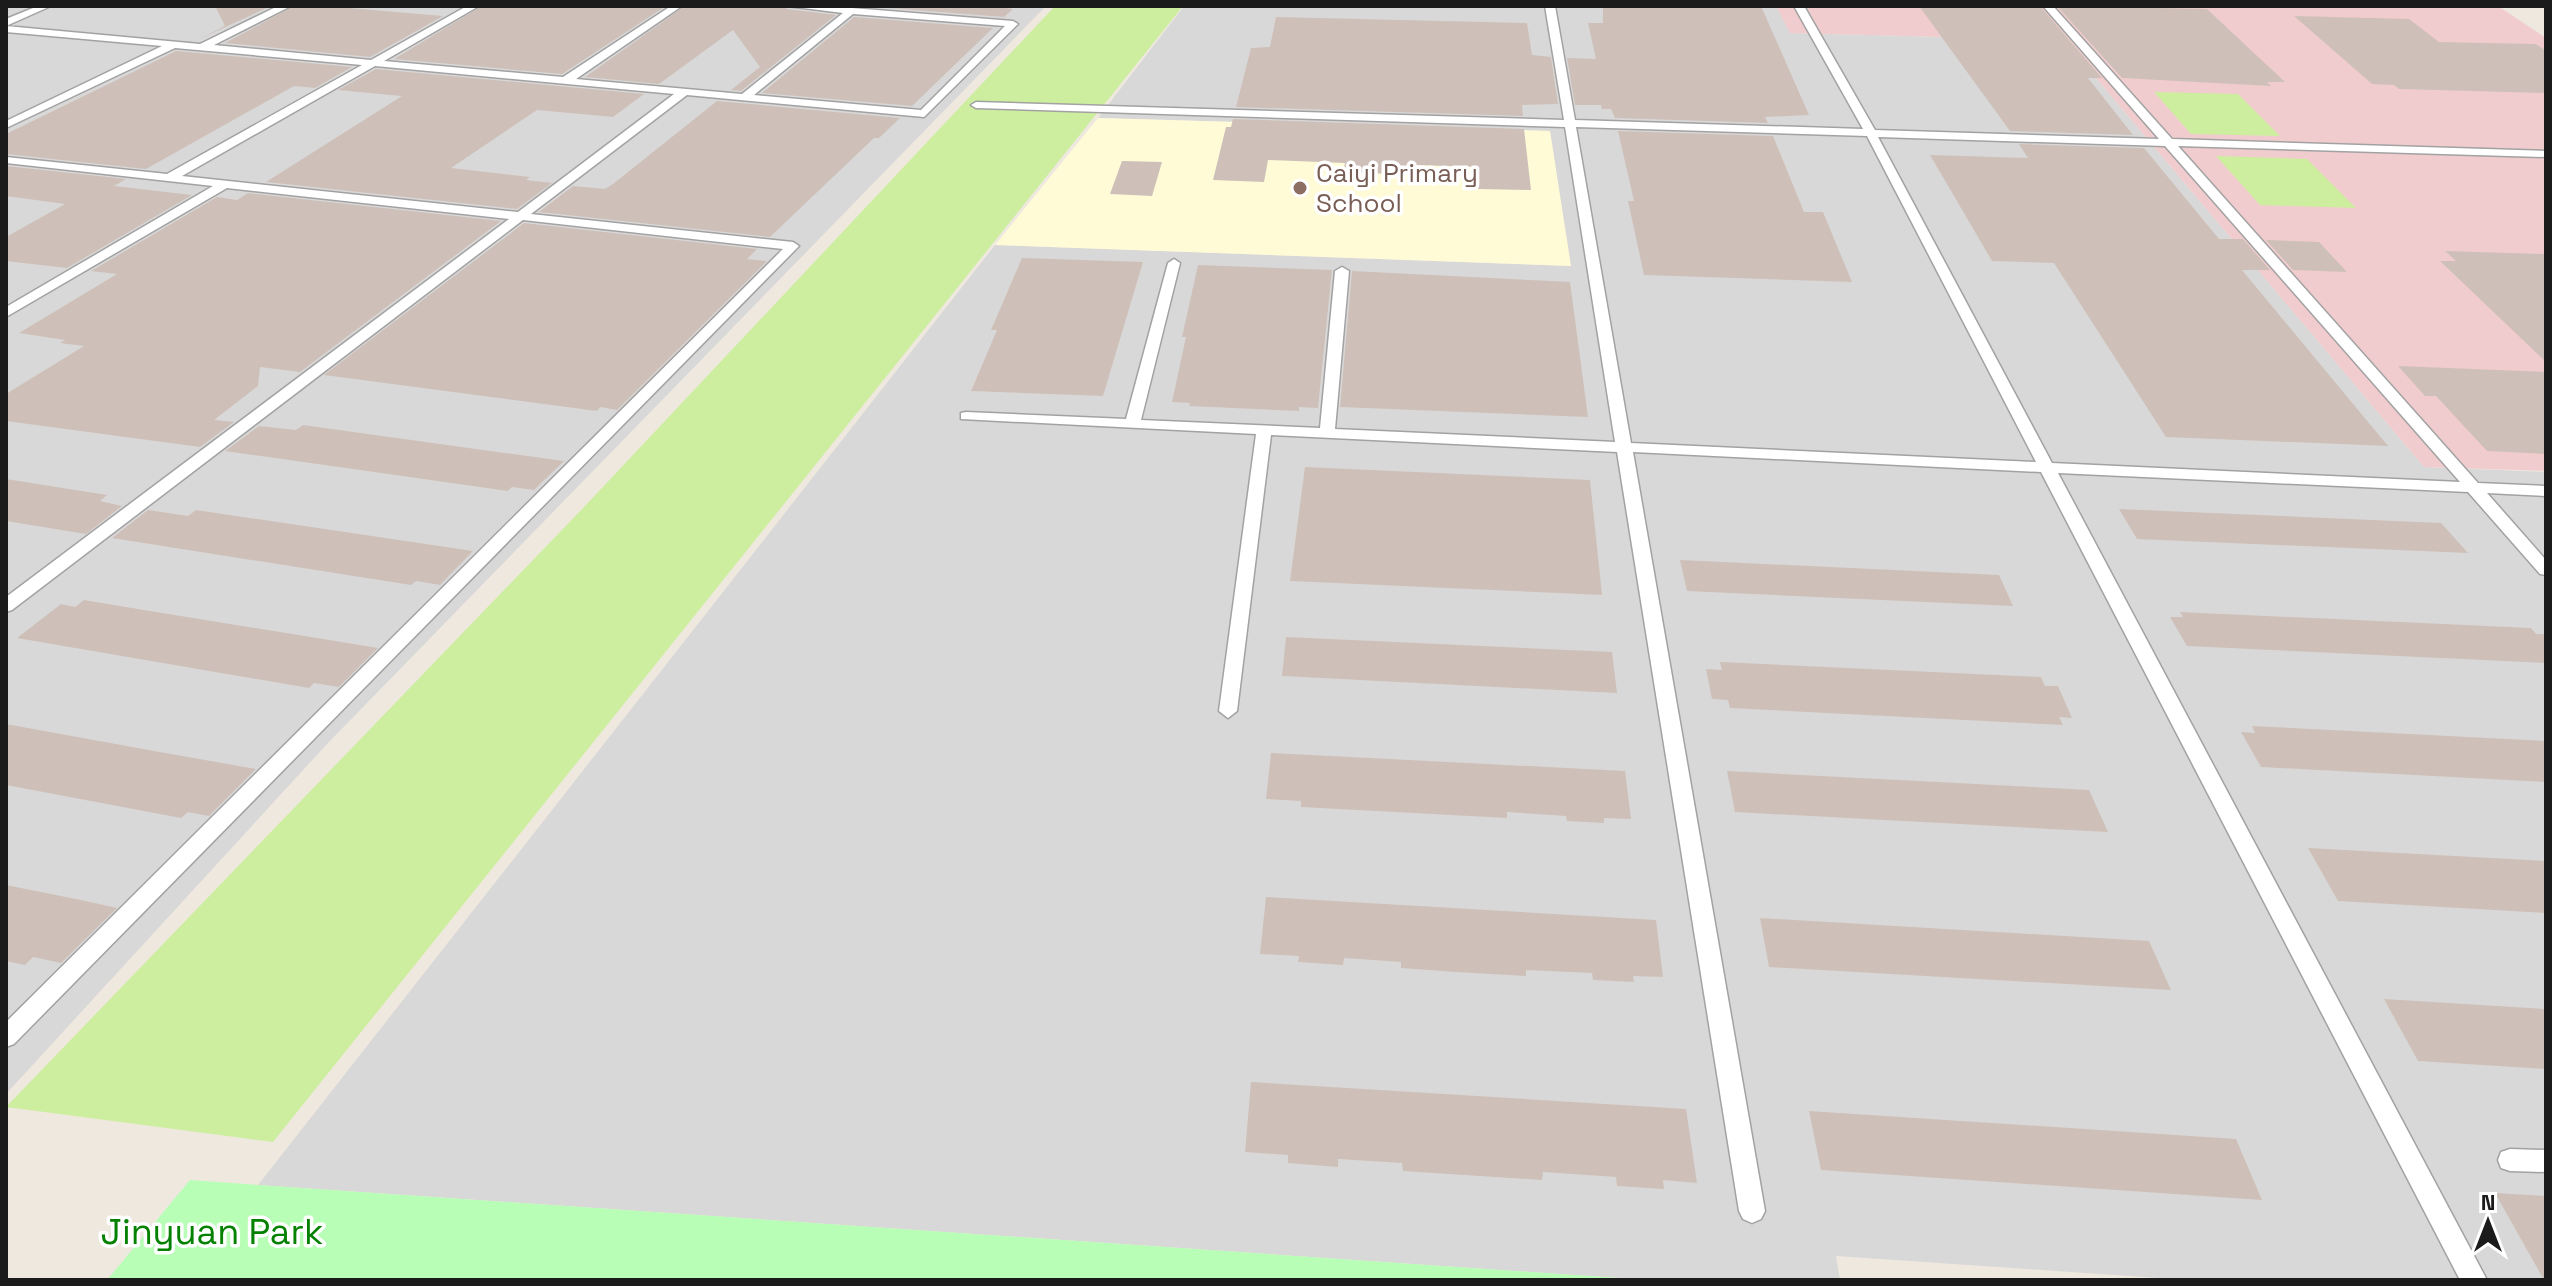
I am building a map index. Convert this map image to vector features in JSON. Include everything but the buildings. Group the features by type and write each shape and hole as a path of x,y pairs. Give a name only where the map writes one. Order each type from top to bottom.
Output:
{"lane":[{"path":"6,23 46,6"},
{"path":"201,47 286,6"},
{"path":"169,178 474,6"},
{"path":"565,81 677,6"},
{"path":"6,29 924,114 1013,24 792,6"},
{"path":"1550,6 1752,1211"},
{"path":"1799,6 1871,133 2474,1280"},
{"path":"2048,6 2546,570"},
{"path":"744,98 851,11"},
{"path":"1002,23 1011,15"},
{"path":"6,125 173,45"},
{"path":"6,606 684,92"},
{"path":"976,105 2546,154"},
{"path":"6,160 793,246 6,1037"},
{"path":"6,313 225,184"},
{"path":"1132,424 1174,263"},
{"path":"1327,433 1342,271"},
{"path":"966,416 2546,491"},
{"path":"1228,711 1264,430"},
{"path":"2510,1160 2546,1161"}],"shaded area":[{"path":"6,6 1046,6 327,744 6,1094"},
{"path":"1184,6 1776,6 1790,33 2064,40 2424,467 2546,472 2546,1280 2188,1280 1836,1256 1840,1280 1648,1280 258,1185 995,245 1570,266 1550,131 1098,118"},
{"path":"1776,6 2498,6 2546,38 2546,471 2424,467 2064,40 1790,33"},
{"name":"Caiyi Primary School","path":"1098,118 1550,131 1571,266 995,245"}],"green space":[{"path":"1055,6 1183,6 273,1142 6,1107 585,506"},
{"path":"2154,92 2238,94 2280,136 2191,134"},
{"path":"2216,156 2307,159 2356,208 2260,205"},
{"name":"Jinyuan Park","path":"190,1180 258,1185 1648,1280 107,1280"}],"place":[{"name":"Caiyi Primary School","path":"1300,188"}]}
